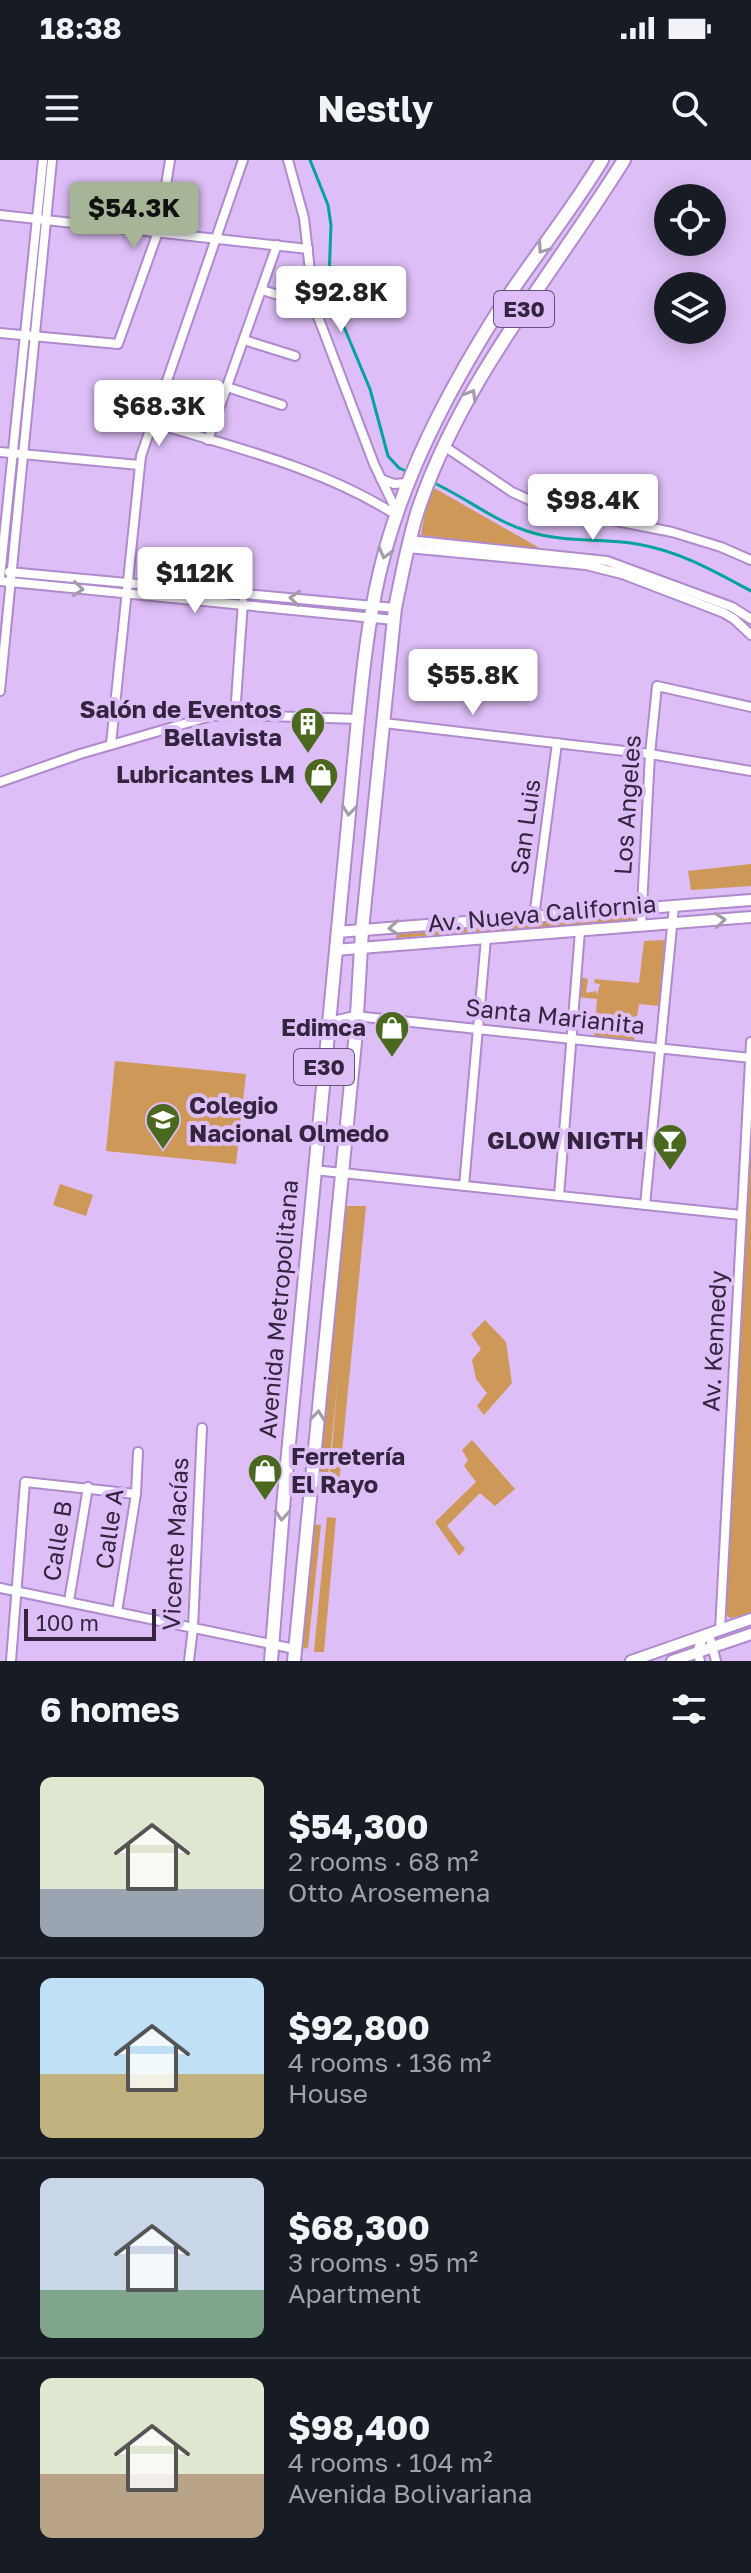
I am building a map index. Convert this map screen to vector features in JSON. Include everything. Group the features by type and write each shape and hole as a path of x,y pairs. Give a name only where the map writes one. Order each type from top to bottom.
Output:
{"highway":[{"name":"Avenida Metropolitana","path":"271,1661 328,1022 358,719 372,611 396,513 418,457 479,344 602,160"},
{"name":"E30","path":"355,1016 395,614 409,544 427,487 461,411 504,339 624,160"},
{"path":"563,219 578,230"},
{"name":"Avenida Metropolitana","path":"294,1655 355,1016"}],"street":[{"path":"42,219 43,160"},
{"path":"0,691 3,576 42,219 52,160"},
{"path":"0,333 118,344 158,231 170,160"},
{"path":"111,744 139,465 151,422 243,160"},
{"path":"288,160 301,206 314,306 396,513"},
{"path":"0,215 308,249"},
{"path":"208,440 277,245"},
{"path":"262,290 314,306"},
{"path":"244,340 295,356"},
{"path":"227,387 282,405"},
{"path":"151,422 328,481 396,513"},
{"path":"444,446 512,492 545,507 672,532 751,560"},
{"path":"0,452 139,465"},
{"path":"380,479 394,484 409,481"},
{"path":"409,544 607,561 732,607 751,619"},
{"path":"409,544 614,571 724,613 751,635"},
{"path":"3,576 127,582 244,593 395,614"},
{"path":"3,576 125,593 372,611"},
{"path":"235,715 244,593"},
{"name":"Los Angeles","path":"641,926 650,754 657,686 751,707"},
{"path":"0,782 111,744 211,716 358,719"},
{"path":"384,723 650,754 751,771"},
{"name":"San Luis","path":"534,917 557,743"},
{"name":"Av. Nueva California","path":"337,932 751,900"},
{"path":"645,1205 674,906"},
{"name":"Av. Nueva California","path":"335,950 751,917"},
{"path":"559,1196 580,931"},
{"path":"464,1186 486,938"},
{"name":"Santa Marianita","path":"328,1022 355,1016 750,1058"},
{"name":"Av. Kennedy","path":"716,1661 711,1647 751,1042"},
{"path":"314,1170 741,1215"},
{"name":"Vicente Macías","path":"189,1661 202,1428"},
{"name":"Calle A","path":"117,1612 136,1494 138,1452"},
{"path":"0,1654 12,1659 25,1482 136,1494"},
{"name":"Calle B","path":"69,1601 88,1487"},
{"path":"0,1588 273,1644 294,1655"},
{"path":"631,1661 751,1619"},
{"path":"699,1657 700,1643 714,1632"},
{"path":"672,1661 699,1657 711,1647 751,1634"}],"shaded area":[{"path":"434,488 543,550 421,535 426,507"},
{"path":"751,864 751,886 691,890 688,871"},
{"path":"633,915 634,920 396,938 397,934"},
{"path":"665,940 659,1006 639,1004 630,1033 635,1035 634,1043 594,1038 597,999 578,997 579,977 588,979 586,993 596,991 597,995 600,984 594,983 595,979 639,983 644,941"},
{"path":"115,1061 246,1074 236,1164 106,1151"},
{"path":"751,1103 751,1614 730,1618 723,1612"},
{"path":"60,1184 93,1195 86,1216 53,1205"},
{"path":"344,1206 366,1206 339,1483 329,1483 338,1377 326,1496 316,1495"},
{"path":"485,1320 506,1342 512,1383 484,1415 477,1406 487,1393 476,1379 472,1360 481,1349 471,1334"},
{"path":"472,1440 515,1489 495,1506 480,1493 447,1526 465,1549 459,1556 435,1522 476,1482 464,1466 468,1460 462,1450"},
{"path":"327,1517 336,1518 324,1652 314,1652"},
{"path":"313,1524 321,1525 308,1648 300,1649"}],"waterway":[{"path":"310,160 328,205 331,225 329,279 336,308 370,389 388,456 399,468 408,472"},
{"path":"434,483 527,531 554,537 623,542 667,551 751,591"}],"place":[{"name":"Salón de Eventos Bellavista","path":"308,755"},
{"name":"Lubricantes LM","path":"321,806"},
{"name":"Edimca","path":"392,1059"},
{"name":"Colegio Nacional Olmedo","path":"163,1151"},
{"name":"GLOW NIGTH","path":"670,1172"},
{"name":"Ferretería El Rayo","path":"265,1502"}]}
